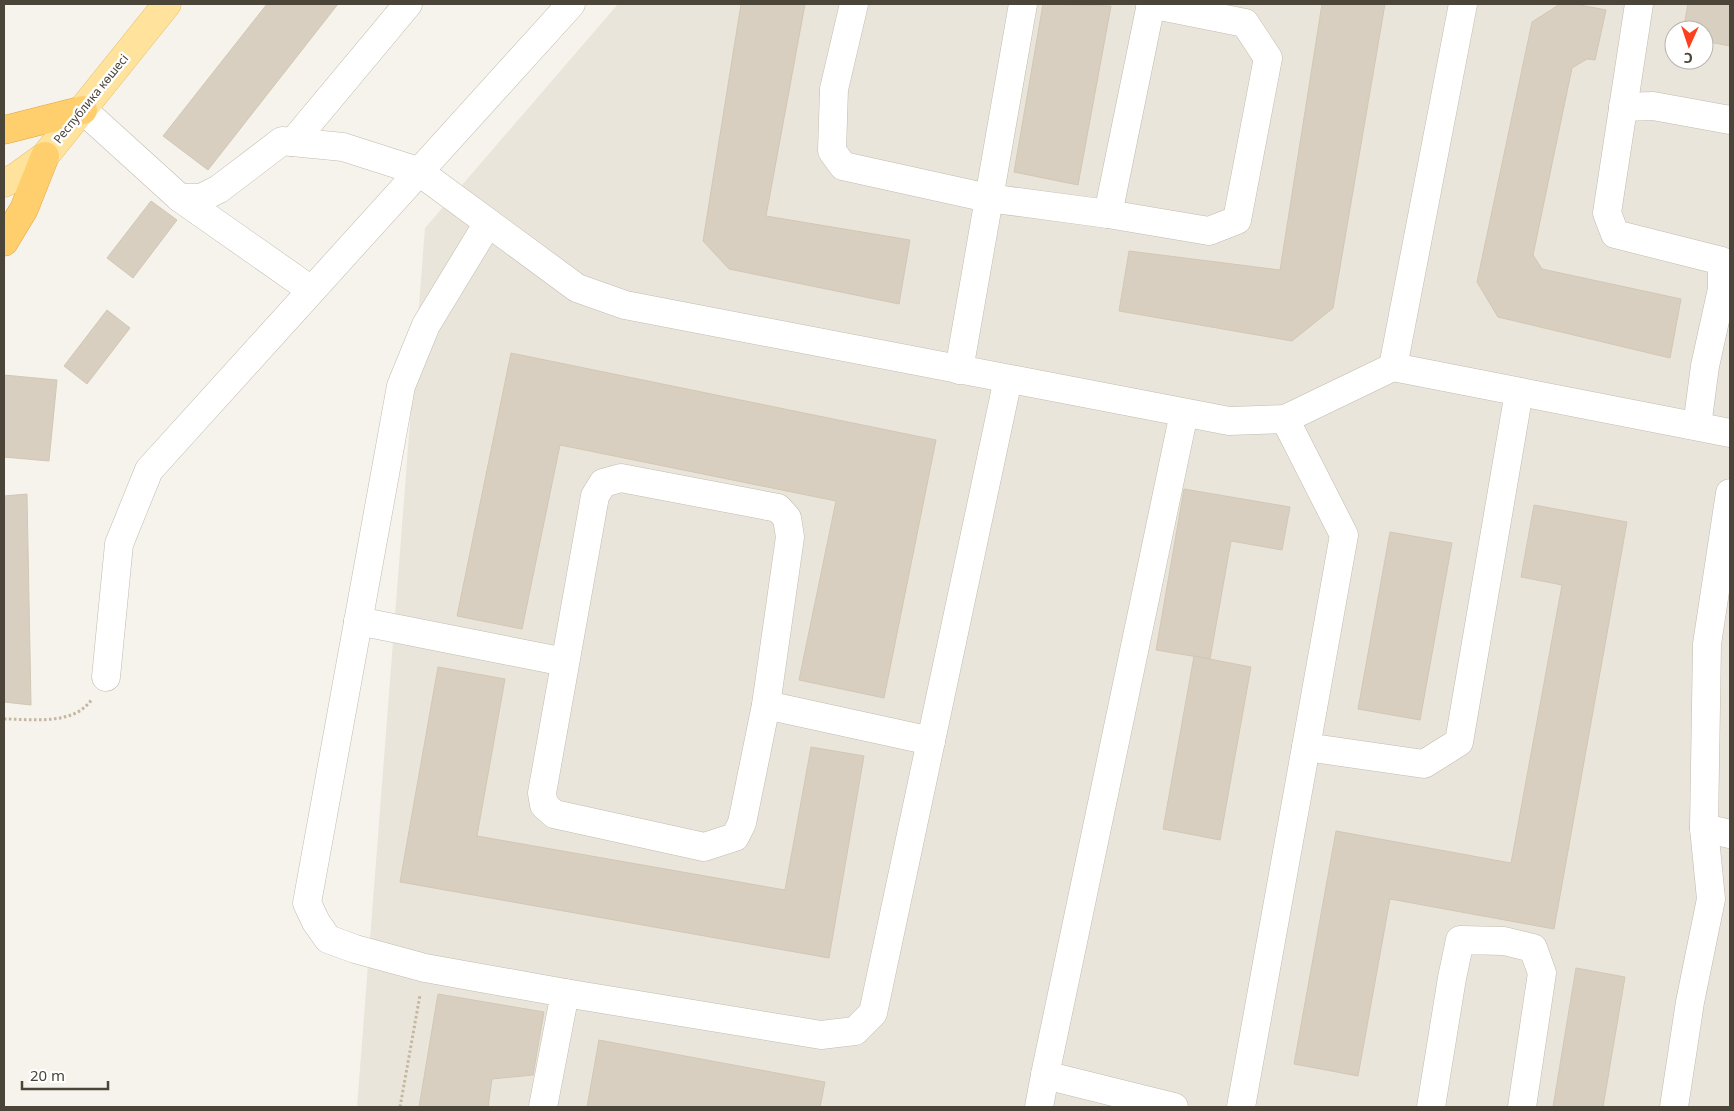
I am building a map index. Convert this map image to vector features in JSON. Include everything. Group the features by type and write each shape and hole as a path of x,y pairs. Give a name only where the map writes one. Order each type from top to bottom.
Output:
{"highway":[{"path":"4,130 83,110"},
{"path":"4,242 24,209 45,156"}],"main road":[{"name":"Республика көшесі","path":"4,183 16,177 45,156 167,4"}],"street":[{"path":"293,142 408,4"},
{"path":"106,677 119,544 149,470 571,4"},
{"path":"854,4 834,88 832,151 843,166 988,198 1108,214 1209,231 1237,220 1268,58 1245,23 1151,4 1108,214"},
{"path":"959,370 1022,4"},
{"path":"1393,367 1464,4"},
{"path":"1639,4 1607,213 1614,234 1726,261 1722,289 1705,366 1697,426"},
{"path":"1623,107 1654,106 1730,120"},
{"path":"83,110 180,198 311,290"},
{"path":"180,198 201,198 219,189 282,141 343,147 418,171 577,288 625,305 1229,421 1284,419 1393,367 1730,433"},
{"path":"488,223 426,325 401,386 307,903 316,922 328,938 355,949 425,968 820,1035 855,1031 873,1013 1008,379"},
{"path":"1306,747 1424,764 1459,742 1519,392"},
{"path":"1039,1107 1184,412"},
{"path":"1241,1107 1344,535 1284,419"},
{"path":"621,478 778,508 786,518 790,536 766,705 742,823 735,837 704,847 554,814 544,805 542,792 595,496 603,483 621,478"},
{"path":"1674,1107 1690,1002 1711,899 1704,828 1707,644 1730,493"},
{"path":"358,621 565,662"},
{"path":"766,705 931,741"},
{"path":"1704,828 1730,834"},
{"path":"1431,1107 1460,940 1504,941 1533,948 1538,958 1542,973 1522,1107"},
{"path":"543,1107 565,993"},
{"path":"1045,1075 1174,1107"}],"path":[{"path":"4,719 55,719 66,717 88,704 106,677"},
{"path":"400,1107 425,968"}],"shaded area":[{"path":"618,4 1730,4 1730,1107 357,1107 425,228"}],"building":[{"path":"267,4 338,4 208,170 163,136"},
{"path":"741,4 805,4 766,216 910,240 899,304 729,269 703,241"},
{"path":"1043,4 1111,6 1078,185 1014,172"},
{"path":"1322,4 1385,4 1333,308 1292,341 1119,311 1129,251 1280,270"},
{"path":"1560,4 1575,4 1606,10 1595,60 1587,59 1572,68 1533,255 1542,269 1681,299 1670,358 1498,317 1477,282 1532,22"},
{"path":"1688,4 1730,4 1730,46 1714,43 1714,20 1685,20"},
{"path":"151,201 177,220 133,278 107,258"},
{"path":"107,310 130,328 87,384 64,366"},
{"path":"511,353 936,440 884,698 799,680 836,501 560,445 522,629 457,616"},
{"path":"4,375 57,380 49,461 4,457"},
{"path":"1184,489 1290,507 1282,550 1231,541 1210,659 1156,650"},
{"path":"27,494 31,705 4,702 4,496"},
{"path":"1534,505 1627,522 1554,929 1390,899 1358,1076 1294,1064 1336,831 1511,863 1562,585 1521,577"},
{"path":"1390,532 1452,543 1420,720 1358,709"},
{"path":"1194,656 1251,667 1220,840 1163,829"},
{"path":"438,667 505,679 477,836 785,890 811,747 864,756 829,958 400,882"},
{"path":"1576,968 1625,977 1603,1107 1553,1107"},
{"path":"438,994 544,1012 533,1075 492,1079 488,1107 419,1107"},
{"path":"599,1040 825,1082 820,1107 587,1107"}]}
